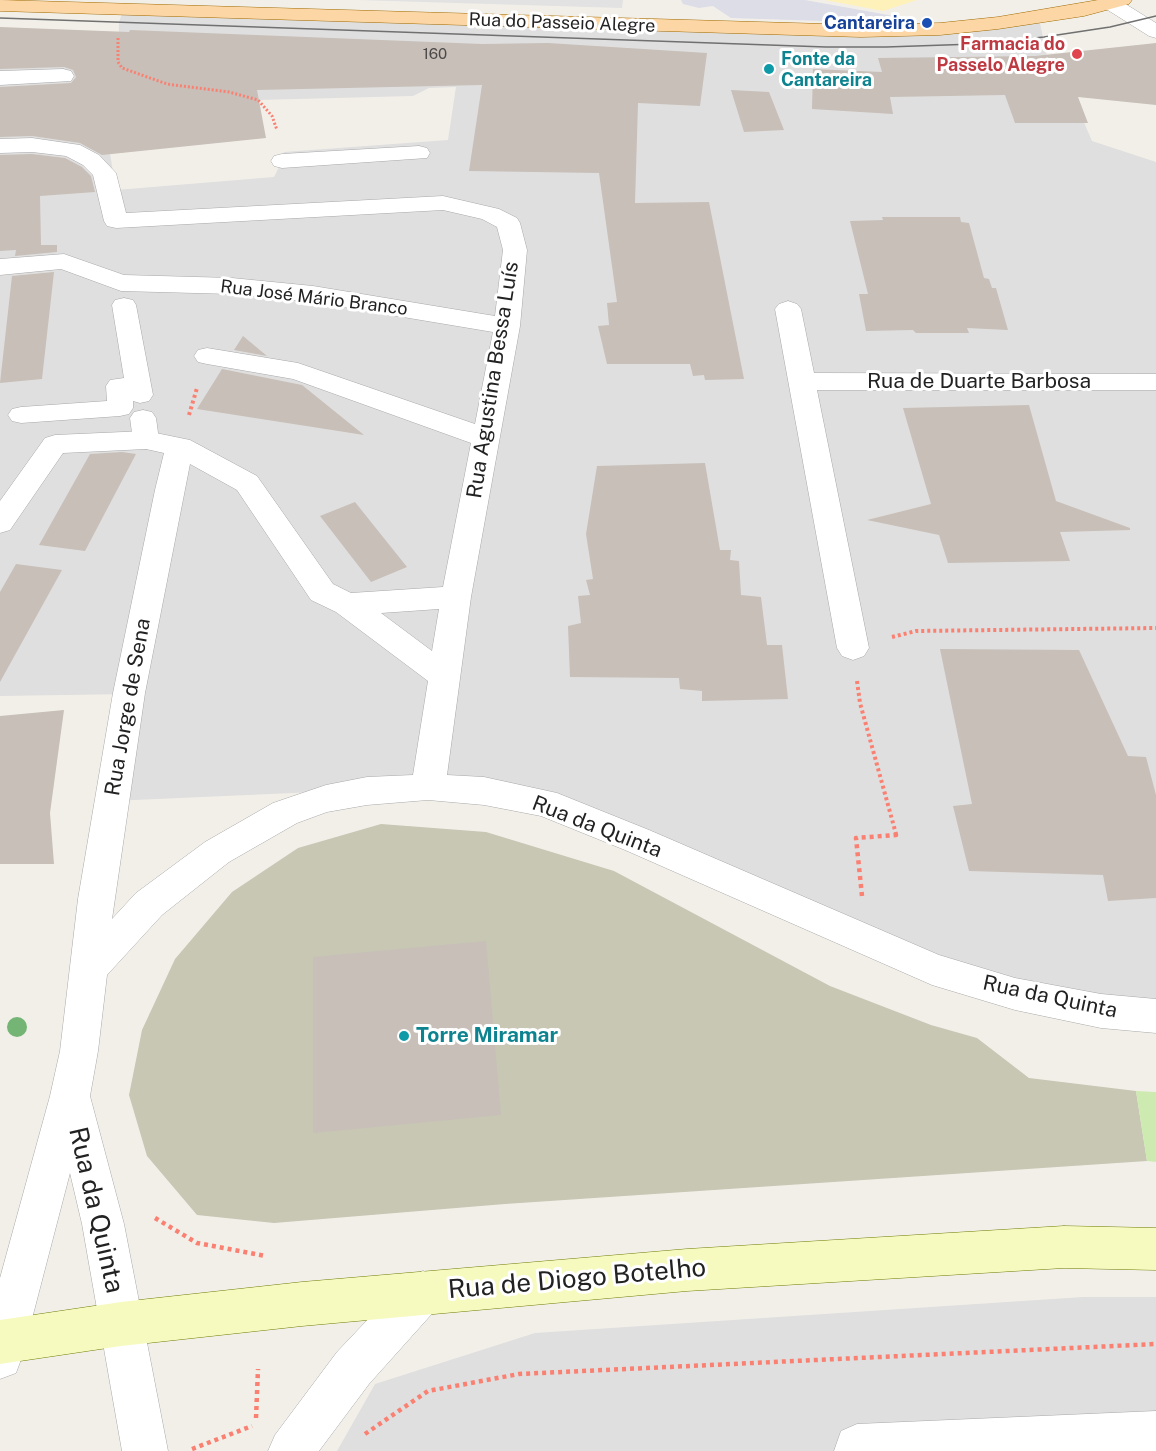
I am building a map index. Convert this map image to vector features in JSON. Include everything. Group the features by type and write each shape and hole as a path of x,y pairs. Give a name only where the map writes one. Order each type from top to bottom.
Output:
{"main road":[{"name":"Rua do Passeio Alegre","path":"0,4 861,31 998,23 1116,2"},
{"name":"Rua de Diogo Botelho","path":"1,1347 121,1324 423,1292 687,1270 1064,1247 1156,1249"}],"street":[{"path":"1116,2 1156,32"},
{"path":"0,78 63,76"},
{"name":"Rua Agustina Bessa Luís","path":"0,146 32,145 72,150 91,160 104,173 116,228 443,203 490,214 508,223 515,250 507,326 456,597 428,787"},
{"path":"282,161 419,153"},
{"name":"Rua José Mário Branco","path":"0,267 64,261 122,289 232,286 301,293 507,326"},
{"path":"122,289 142,409"},
{"path":"788,309 853,648"},
{"path":"207,356 298,371 485,438"},
{"name":"Rua de Duarte Barbosa","path":"802,381 1156,382"},
{"path":"21,415 120,408 119,386 180,447 247,483 322,592 347,604 444,676"},
{"path":"0,524 55,444 142,409"},
{"name":"Rua Jorge de Sena","path":"89,969 96,899 129,693 169,490 180,447"},
{"path":"347,604 456,597"},
{"name":"Rua da Quinta","path":"1,1347 70,1096 79,1051 89,969 149,904 217,852 285,813 326,799 367,791 428,787 484,791 545,803 628,836 932,969 1015,994 1101,1011 1156,1016"},
{"name":"Rua da Quinta","path":"70,1096 103,1224 145,1451"},
{"path":"291,1451 353,1368 423,1292"},
{"path":"857,1451 857,1447 1156,1434"}],"path":[{"path":"124,8 118,22 118,62 122,68 166,84 229,92 258,100 272,116"},
{"path":"866,941 856,838 896,836 860,703 853,648 916,631 1156,628"},
{"path":"155,1218 196,1243 266,1256"},
{"path":"355,1441 428,1391 519,1374 1156,1344"},
{"path":"185,1451 256,1425 258,1369"}],"shaded area":[{"path":"357,0 623,0 622,8"},
{"path":"681,0 805,0 916,20 823,21 731,18 713,6 699,8 683,4"},
{"path":"124,8 861,31 1039,18 1051,76 1073,97 1092,141 1156,162 1156,1016 1015,994 637,840 428,787 112,801 129,694 0,696 0,64 108,63 105,123 116,190 274,177 284,152 448,140 456,87 429,88 413,96 258,100 118,62 119,22"},
{"name":"Torre Miramar","path":"381,824 486,832 614,871 830,986 931,1025 977,1038 1029,1078 1136,1091 1147,1161 505,1204 274,1223 197,1215 147,1156 129,1095 142,1030 175,959 232,892 298,848"},
{"path":"1083,1297 1156,1297 1156,1451 337,1451 375,1384 535,1333"}],"green space":[{"path":"1136,1091 1156,1092 1156,1162 1147,1161"}],"sand":[{"path":"825,0 917,0 883,11"}],"building":[{"path":"0,27 482,44 548,43 707,53 700,106 638,103 635,203 709,202 744,379 705,380 704,375 693,376 690,364 607,364 598,326 609,325 607,303 617,302 599,173 469,171 482,85 257,90 266,138 102,155 80,143 32,136 0,137 0,87 71,83 76,77 73,70 64,67 0,69"},
{"path":"1156,43 1156,105 1078,97 1088,123 1015,123 1005,95 890,97 893,114 812,109 813,69 882,72 878,58 1035,56"},
{"path":"731,90 769,92 784,130 744,132"},
{"path":"32,154 65,158 82,167 91,176 95,192 40,196 41,245 57,245 57,252 15,256 16,250 0,251 0,155"},
{"path":"882,217 960,217 961,222 969,223 984,278 989,279 992,288 996,288 1008,330 967,328 969,333 916,333 913,330 866,331 859,294 868,294 850,221 883,220"},
{"path":"54,272 42,379 0,383 12,276"},
{"path":"243,336 267,356 234,350"},
{"path":"222,369 302,385 364,435 197,409"},
{"path":"1029,405 1056,501 1130,528 1130,530 1060,532 1070,561 948,563 939,535 867,520 931,504 903,408"},
{"path":"122,452 136,454 85,551 39,545 90,454"},
{"path":"705,463 720,550 731,550 730,560 739,561 741,595 761,597 767,645 782,645 788,699 702,701 702,691 680,689 679,678 570,677 568,626 581,623 578,596 590,595 586,580 593,579 586,534 597,466"},
{"path":"355,502 407,567 371,582 320,516"},
{"path":"16,564 62,570 0,682 0,592"},
{"path":"940,649 1079,650 1128,756 1146,757 1156,795 1156,898 1108,901 1103,875 969,871 953,806 972,804"},
{"path":"64,710 50,813 54,864 0,864 0,716"},
{"name":"Torre Miramar","path":"486,941 501,1115 313,1133 313,957"}],"tram line":[{"path":"0,18 826,47 886,47 975,44 1044,37 1110,27 1156,16"}],"place":[{"name":"Cantareira","path":"927,23"},
{"name":"Farmacia do Passelo Alegre","path":"1077,54"},
{"name":"Fonte da Cantareira","path":"769,69"},
{"name":"Torre Miramar","path":"404,1036"}]}
